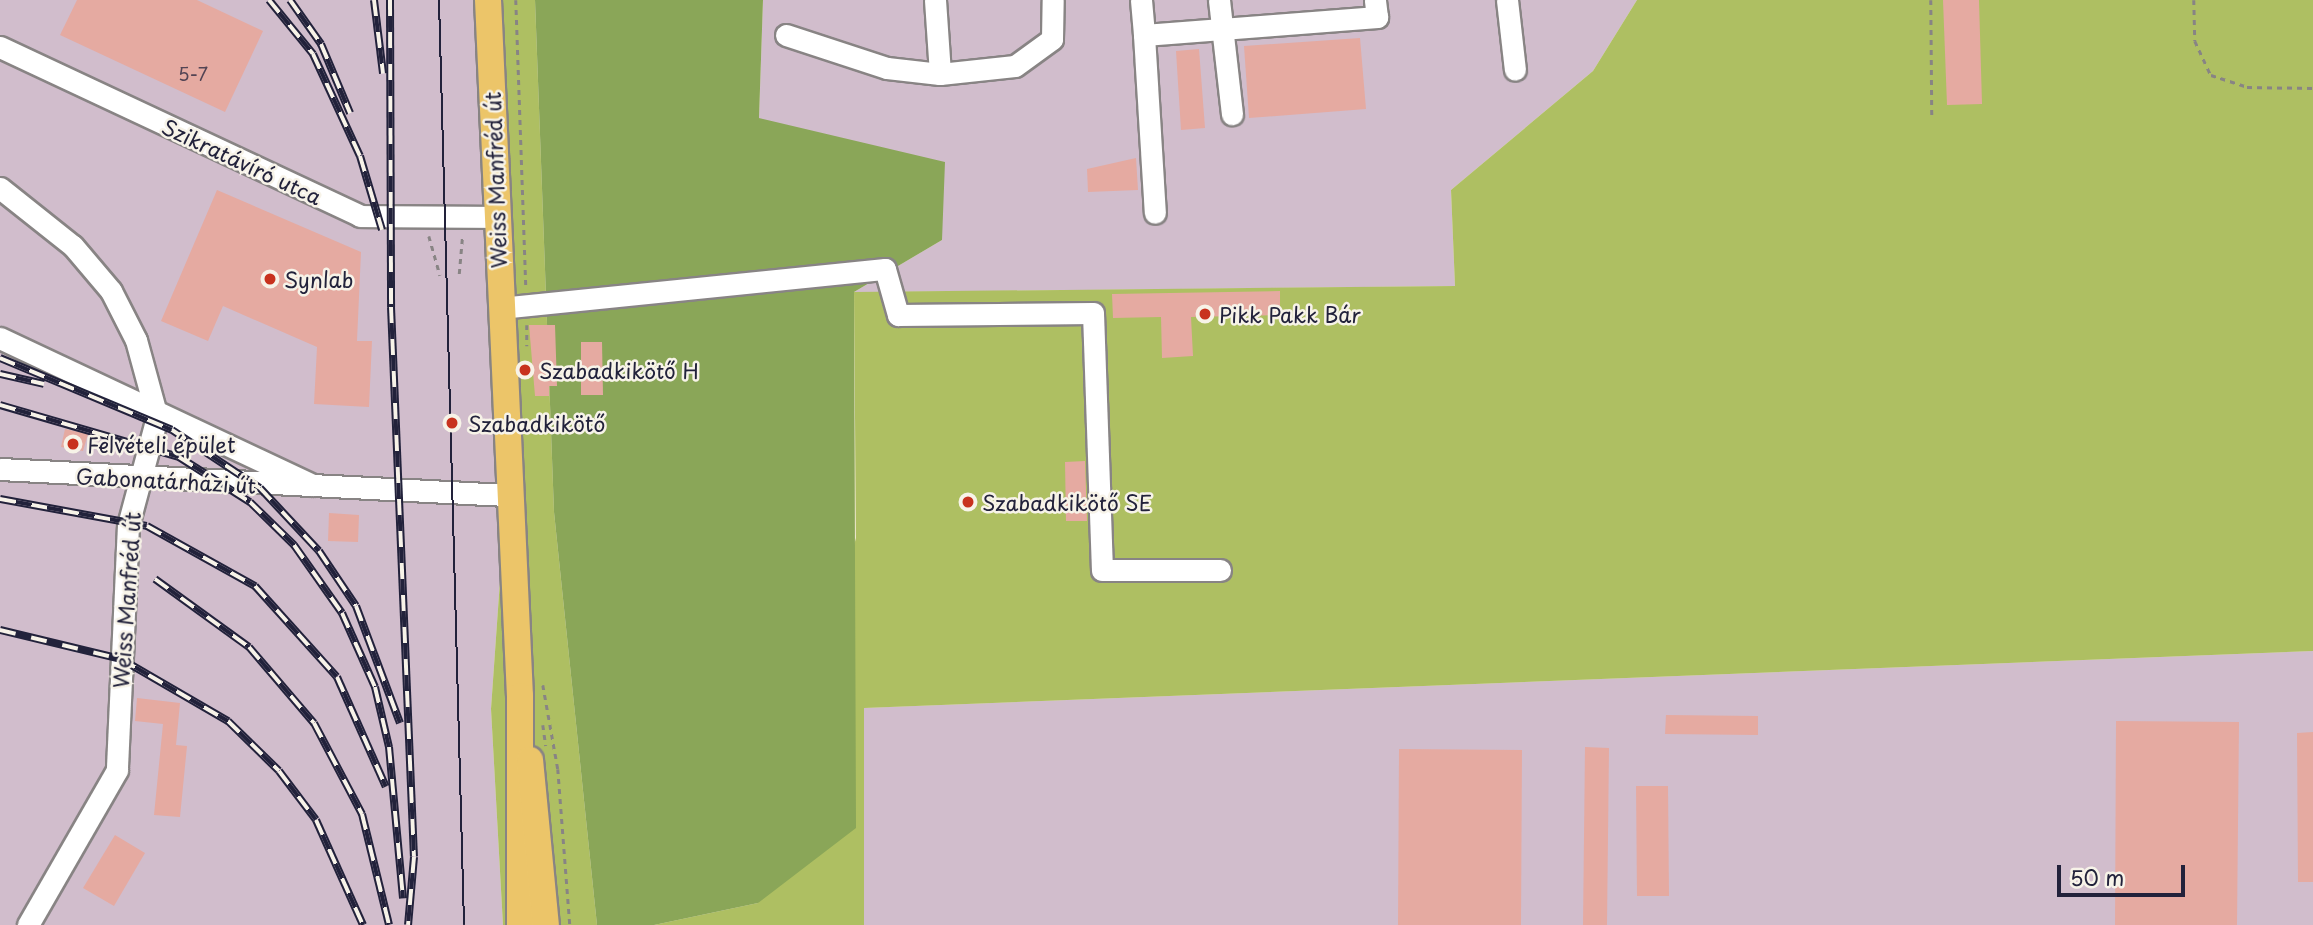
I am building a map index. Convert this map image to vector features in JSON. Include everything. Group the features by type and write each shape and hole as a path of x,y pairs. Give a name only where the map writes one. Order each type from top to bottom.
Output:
{"main road":[{"name":"Weiss Manfréd út","path":"488,0 506,495 520,696 520,925"},
{"name":"Weiss Manfréd út","path":"520,696 540,824 547,925"}],"street":[{"path":"935,0 940,74"},
{"path":"786,34 887,68 940,74 1015,66 1037,54 1052,39 1053,0"},
{"path":"1141,0 1155,213"},
{"path":"1219,0 1232,114"},
{"path":"1144,35 1377,17 1375,0"},
{"path":"1507,0 1516,70"},
{"name":"Szikratávíró utca","path":"0,47 360,216 497,217"},
{"name":"Weiss Manfréd út","path":"0,188 73,246 111,291 136,340 156,408 158,430 126,541 117,770 28,925"},
{"path":"500,307 885,269 898,315 1093,313 1102,570 1220,570"},
{"path":"0,338 326,489"},
{"name":"Gabonatárházi út","path":"0,470 326,489 506,495"}],"path":[{"path":"516,0 526,253 527,355"},
{"path":"1931,0 1932,116"},
{"path":"2194,0 2196,41 2211,75 2247,87 2313,88"},
{"path":"439,233 428,233 440,275"},
{"path":"451,233 462,233 474,238"},
{"path":"459,274 462,233"},
{"path":"498,253 526,253"},
{"path":"541,679 558,769 570,925"}],"shaded area":[{"path":"0,0 488,0 506,495 491,709 503,925 0,925"},
{"path":"763,0 1637,0 1593,71 1451,190 1455,286 854,292 942,240 759,118"},
{"path":"2313,651 2313,925 864,925 863,708"}],"green space":[{"path":"488,0 535,0 554,512 597,925 503,925 491,709 506,495"},
{"path":"535,0 763,0 759,118 945,162 942,240 854,292 856,828 758,903 654,925 597,925 554,512"},
{"path":"1637,0 2313,0 2313,651 864,708 864,925 654,925 758,903 856,538 854,292 1455,286 1451,190 1593,71"}],"building":[{"path":"77,0 197,0 263,31 225,112 60,35"},
{"path":"1943,0 1979,0 1982,104 1947,105"},
{"path":"1360,38 1366,109 1249,118 1244,46"},
{"path":"1199,49 1205,128 1181,130 1176,51"},
{"path":"1136,158 1138,190 1088,192 1087,169"},
{"name":"Synlab","path":"217,190 361,252 357,341 372,341 369,407 314,404 317,347 223,306 208,341 161,321"},
{"path":"1280,291 1280,315 1191,317 1193,356 1162,358 1161,317 1113,318 1112,294"},
{"path":"529,325 555,325 557,386 549,386 549,396 535,396"},
{"path":"581,342 602,342 603,395 581,395"},
{"name":"Felvételi épület","path":"65,429 88,434 83,451 61,447"},
{"path":"1085,461 1087,521 1066,521 1065,462"},
{"path":"329,513 359,515 358,542 328,541"},
{"path":"137,698 180,703 176,745 187,746 180,817 154,815 163,724 135,721"},
{"path":"1666,715 1758,716 1758,735 1665,734"},
{"path":"2116,721 2239,722 2237,925 2115,925"},
{"path":"2313,732 2313,882 2298,882 2297,733"},
{"path":"1585,747 1609,748 1607,925 1583,925"},
{"path":"1399,749 1522,750 1521,925 1398,925"},
{"path":"1636,786 1668,786 1669,896 1637,896"},
{"path":"115,835 145,853 114,906 83,888"}],"tram line":[{"path":"439,0 464,925"}],"railway":[{"path":"269,0 313,54 360,156 382,230"},
{"path":"290,0 321,44 350,113"},
{"path":"374,0 383,73"},
{"path":"390,0 391,307 414,857 408,925"},
{"path":"0,358 172,430 260,488 319,551 356,606 400,723"},
{"path":"0,374 44,384"},
{"path":"0,405 179,457 250,502 294,545 342,613 375,687 389,747 403,898"},
{"path":"0,499 147,526 255,586 337,677 386,787"},
{"path":"155,579 249,647 314,723 362,814 389,925"},
{"path":"0,630 121,659 228,721 279,771 316,820 363,925"}],"place":[{"name":"Synlab","path":"270,279"},
{"name":"Pikk Pakk Bár","path":"1205,314"},
{"name":"Szabadkikötő H","path":"525,370"},
{"name":"Szabadkikötő","path":"452,423"},
{"name":"Felvételi épület","path":"73,444"},
{"name":"Szabadkikötő SE","path":"968,502"}]}
